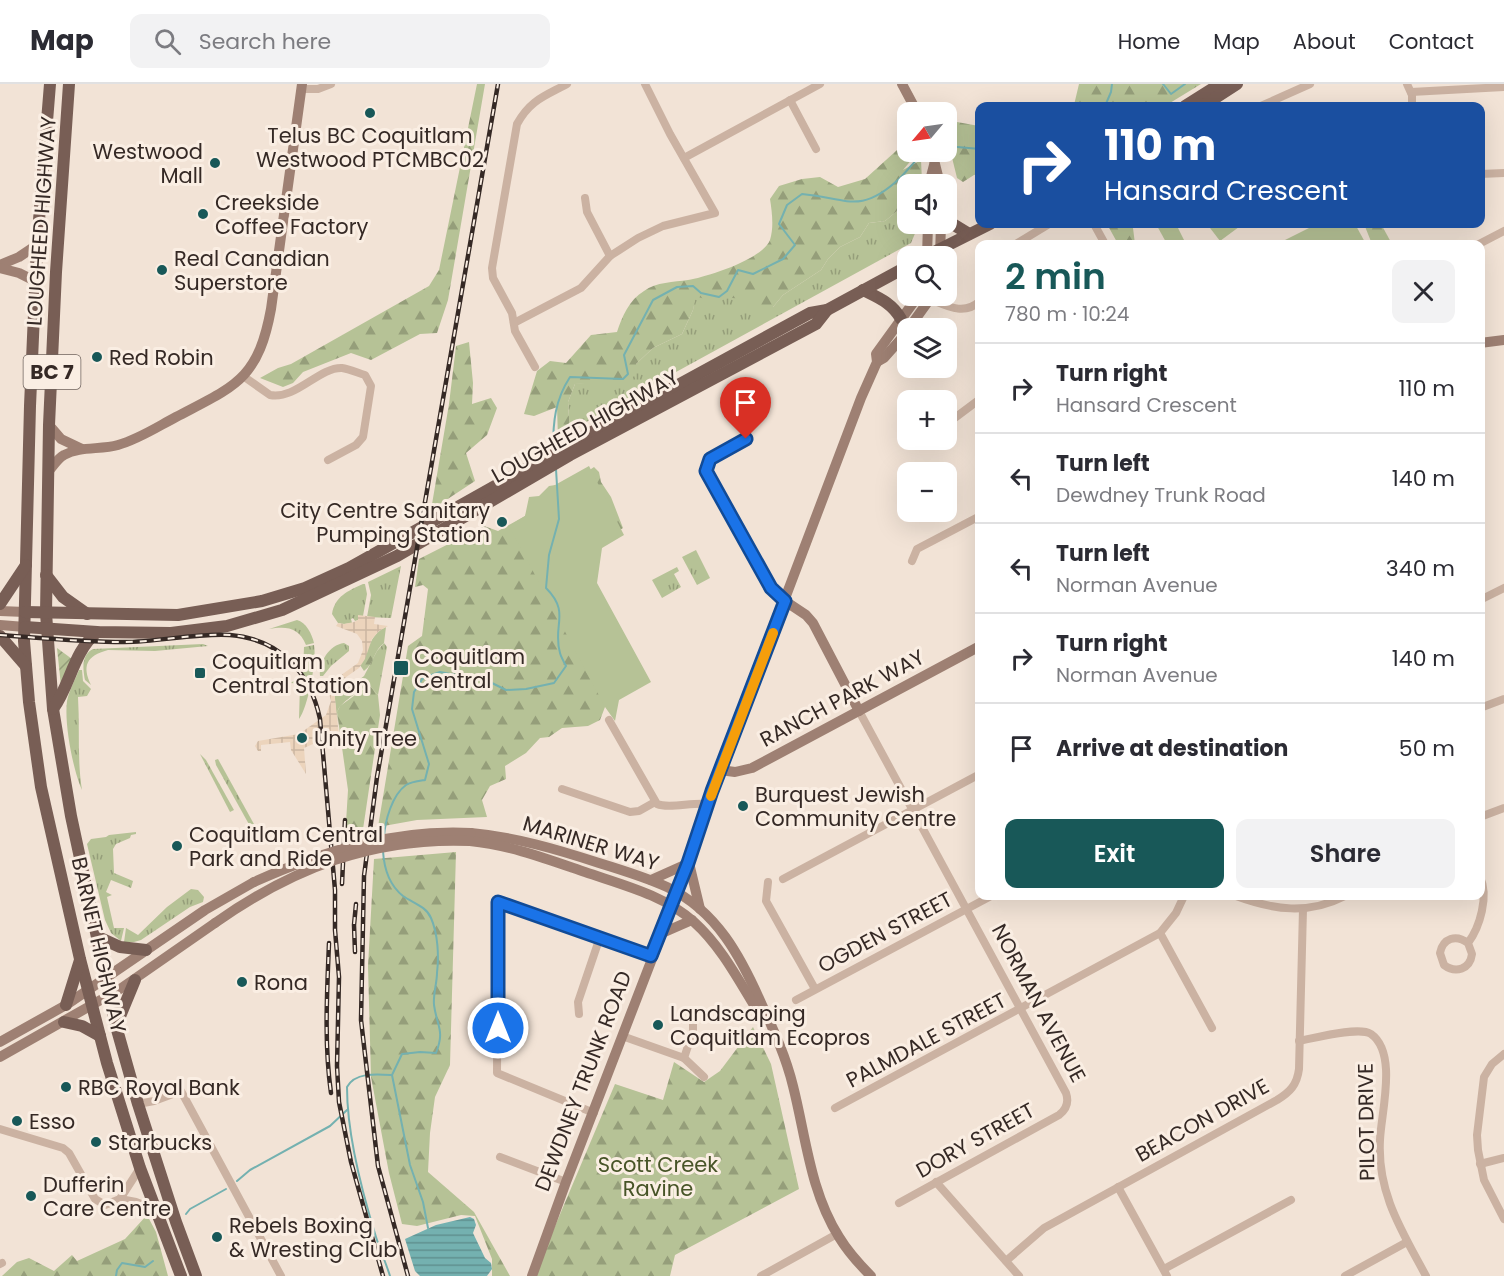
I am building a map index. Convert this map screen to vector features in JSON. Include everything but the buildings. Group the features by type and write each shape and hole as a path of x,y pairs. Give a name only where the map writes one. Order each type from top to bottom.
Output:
{"main road":[{"name":"LOUGHEED HIGHWAY","path":"50,84 35,281 25,612 178,615 232,608 291,593 322,581 570,449 816,324 827,310 897,272"},
{"name":"LOUGHEED HIGHWAY","path":"46,628 49,425 56,272 69,84"},
{"path":"902,84 912,102"},
{"path":"1191,102 1220,84"},
{"path":"1209,102 1237,84"},
{"path":"48,472 62,455 82,449 102,449 134,439 221,393 243,376 261,352 268,330 302,87"},
{"path":"957,227 969,234"},
{"path":"951,246 982,228"},
{"path":"0,267 37,245"},
{"path":"0,267 35,281"},
{"path":"863,290 887,302 895,308 901,318"},
{"name":"DEWDNEY TRUNK ROAD","path":"913,318 923,306"},
{"name":"DEWDNEY TRUNK ROAD","path":"532,1276 688,863 720,770 858,406 877,362 876,354 897,334"},
{"path":"1485,342 1504,340"},
{"path":"49,425 61,439 82,449"},
{"name":"LOUGHEED HIGHWAY","path":"24,627 97,632 162,633 194,631 241,623 282,610 397,556 548,461"},
{"path":"0,604 26,565"},
{"path":"46,575 63,597 87,614"},
{"name":"NORMAN AVENUE","path":"785,601 813,622 859,711"},
{"path":"0,611 25,612"},
{"name":"BARNET HIGHWAY","path":"25,612 26,666 41,788 80,959 100,1036 140,1168 181,1276"},
{"path":"0,625 24,627"},
{"name":"BARNET HIGHWAY","path":"46,628 53,709 73,826 116,1026 138,1104 196,1276"},
{"path":"53,709 63,695 81,648 97,632"},
{"path":"0,636 26,666"},
{"name":"RANCH PARK WAY","path":"720,770 735,772 752,768 975,649"},
{"name":"MARINER WAY","path":"0,1042 66,1005 205,910 254,882 343,848 400,836 432,833 521,840 555,848 651,880 676,892 700,909 717,925 736,951 781,1048 794,1086 817,1192 837,1234 850,1253 871,1276"},
{"name":"MARINER WAY","path":"0,1057 135,980 215,923 279,882 333,860 368,850 470,837 522,851 648,894 671,905 692,920 719,949 781,1048"},
{"path":"651,880 688,863 700,909"},
{"path":"660,934 692,920"},
{"path":"98,937 120,947 146,950"},
{"path":"66,1005 80,959"},
{"path":"116,1026 135,980"},
{"path":"64,1022 82,1026 100,1036"}],"street":[{"path":"302,87 318,89 331,84"},
{"path":"535,367 515,331 512,313 493,278 492,268 517,123 524,110 536,100 567,84"},
{"path":"514,323 581,288 610,256 663,226 715,213 645,84"},
{"path":"684,158 820,84"},
{"path":"1270,102 1310,84"},
{"path":"1409,88 1504,87"},
{"path":"790,100 816,149"},
{"path":"1485,174 1504,173"},
{"path":"585,198 587,212 610,256"},
{"path":"1023,240 1042,228"},
{"path":"1485,241 1504,231"},
{"path":"947,306 960,309 975,305"},
{"path":"243,376 270,395 281,396 330,371 341,368 365,375 371,386 363,437 356,445 328,460"},
{"path":"957,416 975,403"},
{"name":"NORMAN AVENUE","path":"746,439 710,459 706,471 771,588 785,601"},
{"path":"912,561 917,549 975,519"},
{"path":"1485,598 1504,588"},
{"path":"1485,706 1504,699"},
{"name":"NORMAN AVENUE","path":"859,711 1066,1093 1068,1100 1066,1108"},
{"path":"609,720 655,802 662,806 696,802 708,804"},
{"path":"783,879 975,777"},
{"path":"562,789 630,812 639,811 655,802"},
{"path":"1485,815 1504,808"},
{"path":"768,882 766,901 815,989"},
{"name":"OGDEN STREET","path":"796,1000 983,900"},
{"path":"1182,900 1176,913 1160,933 1212,1028"},
{"path":"1248,900 1270,907 1303,909 1332,900"},
{"path":"1468,943 1452,938 1444,943 1440,953 1444,965 1460,970 1468,965 1472,954 1468,943 1477,927 1483,900"},
{"path":"594,1113 497,1074 498,902 651,956"},
{"name":"BEACON DRIVE","path":"1006,1261 1044,1228 1277,1100 1291,1090 1298,1079 1303,909"},
{"name":"PALMDALE STREET","path":"835,1108 1160,933"},
{"path":"579,1014 578,1002 600,937"},
{"path":"684,1058 693,1031 693,1013"},
{"name":"PILOT DRIVE","path":"1299,1041 1360,1031 1371,1034 1380,1046 1384,1055 1386,1076 1380,1140 1382,1174 1389,1206 1426,1276"},
{"path":"622,1036 684,1058 704,1077"},
{"path":"1504,1054 1492,1064 1483,1082 1477,1135 1480,1164 1486,1187 1504,1219"},
{"path":"138,1104 181,1091 280,1276"},
{"name":"DORY STREET","path":"899,1203 1059,1115 1066,1108"},
{"path":"0,1129 63,1148 69,1153 99,1202 108,1205 120,1199 140,1168"},
{"path":"500,1157 566,1182"},
{"path":"1480,1164 1504,1158"},
{"path":"936,1182 1019,1276"},
{"path":"1118,1187 1166,1273 1291,1200"},
{"path":"120,1199 155,1209"},
{"path":"760,1276 837,1234"},
{"path":"1345,1276 1407,1242"}],"green space":[{"path":"477,84 485,84 448,300 437,333 420,334 371,360 351,353 303,372 293,383 283,387 260,378 291,364 429,286 439,270"},
{"path":"1079,84 1201,84 1172,102 1075,102"},
{"path":"957,122 975,125 975,175 963,182 957,178 953,162 957,162"},
{"path":"897,150 897,162 910,162 903,170 921,162 922,174 897,174 897,211 885,221 869,223 860,237 840,247 821,270 783,295 773,307 758,311 741,299 713,300 696,296 693,310 682,334 653,348 636,364 635,376 616,383 575,384 568,402 570,433 558,439 557,407 534,416 524,414 537,371 550,361 566,363 591,335 617,332 630,304 644,291 660,284 697,278 734,266 765,247 770,240 772,230 770,199 779,186 802,179 820,177 838,187 865,179"},
{"path":"897,211 897,234 915,234 911,243 897,246 897,251 594,417 570,433 568,402 575,384 594,382 636,364 653,348 682,334 693,310 695,295 737,297 773,307 783,295 821,270 840,247 860,237 869,223 885,221"},
{"path":"1109,228 1133,228 1134,240 1116,240"},
{"path":"1158,228 1178,228 1184,240 1165,240"},
{"path":"1210,228 1238,228 1221,240"},
{"path":"1309,228 1357,228 1364,240 1285,240"},
{"path":"1366,228 1383,228 1390,240 1370,240"},
{"path":"469,342 473,383 472,404 491,398 497,408 487,435 466,453 475,481 431,510 449,404 456,346"},
{"path":"589,466 624,535 602,548 597,583 651,682 619,700 615,721 605,707 509,526 525,516 531,504 555,485"},
{"path":"594,467 599,472 601,482 611,497 623,528 615,533 578,478"},
{"path":"568,483 611,698 600,720 588,726 562,728 549,737 540,738 526,753 505,766 506,779 490,786 482,800 487,817 417,820 378,827 408,646 422,636 428,589 423,585 415,587 419,559 484,526 498,531 525,516 529,497 539,496 549,486"},
{"path":"696,550 710,578 697,585 682,557"},
{"path":"401,566 391,618 367,617 371,595 368,582"},
{"path":"677,567 679,571 674,574 681,587 662,598 652,580"},
{"path":"365,584 367,594 363,616 359,616 355,621 351,619 352,623 338,623 332,614 339,598"},
{"path":"297,620 308,629 314,643 306,645 300,634 291,629 269,629"},
{"path":"386,627 384,643 364,671 360,665 370,644 376,634"},
{"path":"344,643 349,646 349,651 323,676 320,676 321,665 326,655 334,647"},
{"path":"384,643 387,647 378,695 369,685 362,689 339,708 337,722 334,689 344,678 345,683 338,688 336,694 338,696 364,676 377,651"},
{"path":"203,644 208,646 155,651 108,650 101,652 88,663 87,672 91,685 85,680 83,667 86,655 93,649"},
{"path":"314,645 311,683 306,705 299,719 300,684 291,683 303,673 304,647"},
{"path":"57,648 72,659 61,686"},
{"path":"79,670 82,670 83,681 91,689 87,696 78,697 82,790 70,747 66,711 68,697"},
{"path":"369,685 378,695 380,715 362,836 345,839 348,790 337,712 340,706"},
{"path":"200,754 206,760 234,810 230,812"},
{"path":"218,759 260,835 256,837 216,765 215,760"},
{"path":"136,832 130,838 116,844 113,849 114,873 133,881 131,888 111,880 106,892 112,895 107,897 114,928 124,928 121,941 111,933 105,920 87,844 91,839"},
{"path":"456,852 450,1065 435,1097 428,1172 474,1212 510,1276 492,1276 492,1259 475,1216 461,1215 417,1226 402,1224 389,1173 371,1077 368,966 374,859"},
{"path":"191,889 198,890 204,897 203,902 190,907 141,940 124,942 126,928 138,935 167,907"},
{"name":"Scott Creek Ravine","path":"753,1027 771,1064 799,1189 675,1255 670,1276 534,1276 615,1084 663,1100 674,1062 704,1082 720,1071"},
{"path":"147,1215 156,1232 168,1276 2,1276 17,1262 29,1258 54,1271 72,1255 77,1261 125,1239"}],"shaded area":[{"path":"358,615 375,617 374,624 388,626 372,639 359,668 334,689 339,736 329,737 304,748 306,774 291,750 290,742 261,745 261,751 258,751 255,746 258,741 299,734 326,715 331,701 329,693 331,687 337,678 358,663 363,650 362,641 357,634 336,626 338,623 344,624 358,620"}],"water":[{"path":"470,1217 474,1219 476,1225 473,1233 485,1258 491,1263 492,1269 487,1276 420,1276 415,1271 405,1239 436,1225"}],"waterway":[{"path":"1107,102 1112,84"},
{"path":"1163,84 1171,94 1185,84"},
{"path":"957,147 975,149"},
{"path":"553,449 556,412 561,394 570,377 623,379 628,374 624,355 653,300 677,287 693,286 701,293 719,297 727,291 738,270 753,274 783,259 795,245 779,224 787,205 802,194 842,201 863,201 885,190 914,162"},
{"path":"384,837 388,816 397,795 406,785 425,780 429,764 412,709 414,692 423,678 440,672 488,681 506,690 526,689 554,683 566,666 560,655 558,643 558,605 546,588 549,555 559,519 556,469"},
{"path":"383,851 386,870 394,887 429,914 437,938 438,952 434,1001 440,1034 439,1045 436,1053 402,1054 392,1075"},
{"path":"392,1075 410,1165 423,1202 428,1228"},
{"path":"390,1276 376,1237 352,1143 347,1087 361,1076 392,1075"},
{"path":"237,1181 250,1170 330,1126 347,1110"},
{"path":"186,1214 190,1209 226,1189"},
{"path":"116,1276 122,1263 145,1267 153,1261"}],"railway":[{"path":"408,1276 378,1166 361,1020 364,876 377,777 498,84"},
{"path":"0,635 124,642 217,635 248,638 278,651 290,661 309,687 320,719 335,890 335,930 339,977 337,1066 339,1102 351,1162 383,1276"},
{"path":"342,884 345,820"},
{"path":"355,952 356,904"},
{"path":"329,943 327,1037 331,1093"}],"slow traffic":[{"path":"711,796 773,633"}],"place":[{"name":"Telus BC Coquitlam Westwood PTCMBC02","path":"370,113"},
{"name":"Westwood Mall","path":"215,163"},
{"name":"Creekside Coffee Factory","path":"203,214"},
{"name":"Real Canadian Superstore","path":"162,270"},
{"name":"Red Robin","path":"97,357"},
{"name":"City Centre Sanitary Pumping Station","path":"502,522"},
{"name":"Coquitlam Central","path":"401,668"},
{"name":"Coquitlam Central Station","path":"200,673"},
{"name":"Unity Tree","path":"302,738"},
{"name":"Burquest Jewish Community Centre","path":"743,806"},
{"name":"Coquitlam Central Park and Ride","path":"177,846"},
{"name":"Rona","path":"242,982"},
{"name":"Landscaping Coquitlam Ecopros","path":"658,1025"},
{"name":"RBC Royal Bank","path":"66,1087"},
{"name":"Esso","path":"17,1121"},
{"name":"Starbucks","path":"96,1142"},
{"name":"Dufferin Care Centre","path":"31,1196"},
{"name":"Rebels Boxing & Wresting Club","path":"217,1237"}],"route":[{"path":"498,1028 498,902 651,956 785,601 771,588 706,471 710,459 746,439"}]}
